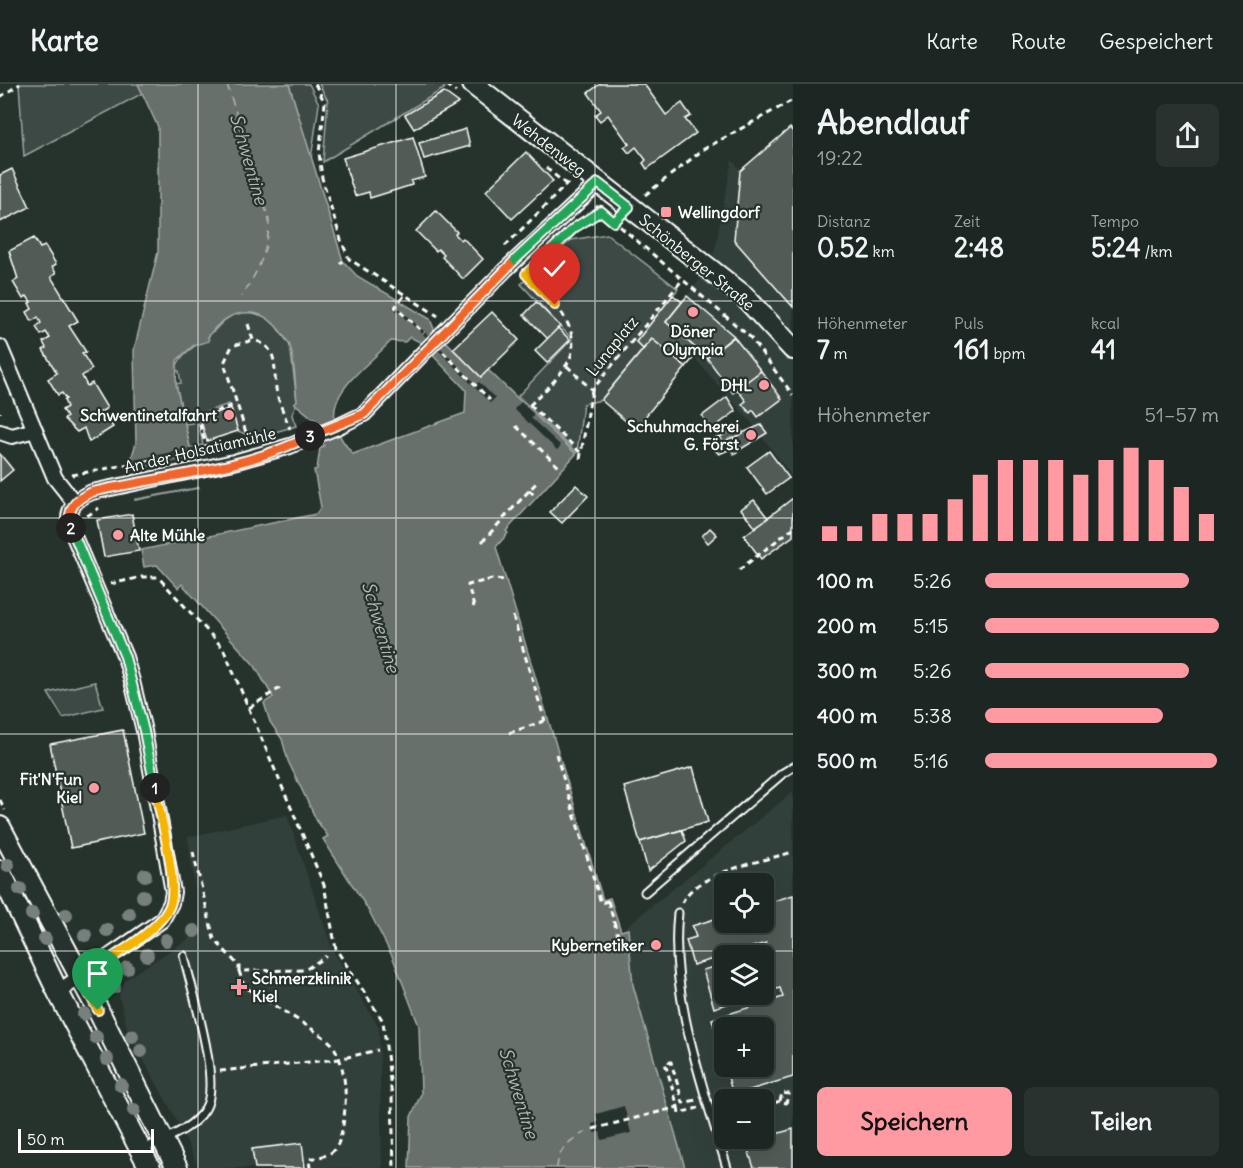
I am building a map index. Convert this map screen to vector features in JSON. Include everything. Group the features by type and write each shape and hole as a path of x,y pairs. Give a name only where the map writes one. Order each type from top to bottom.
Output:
{"street":[{"name":"Wehdenweg","path":"473,84 598,183"},
{"name":"Schönberger Straße","path":"598,183 744,296 793,349"},
{"name":"An der Holsatiamühle","path":"74,502 92,492 207,468 290,446 364,414 505,270 598,183"},
{"path":"0,347 55,478 74,502 69,514 70,527 125,657 144,731 173,892 171,903 162,920 58,992"},
{"path":"0,432 12,436 35,430"},
{"path":"0,827 80,977 177,1168"},
{"path":"0,871 58,992 150,1168"}],"lane":[{"path":"645,892 783,773 793,767"},
{"path":"678,913 676,932 681,997 714,1124"},
{"path":"141,1150 184,1129 205,1110 209,1101 210,1074 184,956"},
{"path":"721,1149 727,1168"}],"path":[{"path":"0,97 20,84"},
{"path":"315,84 325,103 319,153 322,178 340,240 349,259 440,317"},
{"path":"614,222 629,207 704,149 793,100"},
{"path":"512,239 567,185"},
{"path":"574,228 601,211 750,337 793,395"},
{"name":"Lunaplatz","path":"534,267 526,274 555,305 570,327 573,346 567,366 529,407 580,452"},
{"name":"Lunaplatz","path":"567,366 592,390 683,279"},
{"path":"401,315 395,307 404,296"},
{"path":"248,324 253,340"},
{"path":"250,443 224,369 225,356 232,346 253,340 267,346 274,355 277,393 291,431"},
{"path":"580,459 592,390"},
{"path":"482,394 490,400"},
{"path":"207,450 198,418 236,404"},
{"path":"516,426 561,469"},
{"path":"55,478 200,450"},
{"path":"482,542 537,482"},
{"path":"529,490 536,497"},
{"path":"70,527 101,506"},
{"path":"739,570 793,528"},
{"path":"123,580 158,577 223,648 324,885 336,949 383,1021 392,1097 394,1168"},
{"path":"474,607 468,585 492,579 506,580"},
{"path":"509,733 546,721 513,616"},
{"path":"249,708 280,688"},
{"path":"556,754 601,903 609,901 620,942"},
{"path":"193,852 214,939 239,966 244,986 330,1042 339,1059 345,1083 343,1122 338,1147 328,1156 309,1159 310,1168"},
{"path":"678,913 683,899 708,878 793,852"},
{"path":"239,971 305,970 326,956"},
{"path":"210,1074 339,1059 378,1050"},
{"path":"706,1097 682,1103 671,1062 665,1063 679,1113 709,1106"},
{"path":"774,1103 780,1101 786,1103 789,1094 793,1091"},
{"path":"780,1101 778,1098 782,1093 789,1094"},
{"path":"593,1129 676,1108"}],"shaded area":[{"path":"19,84 138,84 143,93 24,156"},
{"path":"289,84 309,84 319,104 311,159"},
{"path":"319,84 441,84 445,88 323,162 328,101"},
{"path":"732,160 793,233 793,478 755,427 664,323 707,271 715,249"},
{"path":"607,234 678,289 636,342 643,349 601,400 583,404 577,453 518,396 572,339 521,284 571,240"},
{"path":"239,312 251,312 266,317 290,345 297,401 292,415 296,426 254,438 238,431 229,404 197,415 203,445 190,448 185,424 192,423 191,410 182,411 176,384 181,383 179,371 175,371 177,365 187,352 224,321"},
{"path":"95,682 103,708 63,718 48,693"},
{"path":"793,792 793,1168 685,1168 633,985 628,930 621,931"},
{"name":"Schmerzklinik Kiel","path":"287,815 332,949 379,1028 382,1168 199,1168 173,1113 128,1032 119,995 126,979 201,931 188,837"}],"water":[{"name":"Schwentine","path":"138,84 289,84 343,261 357,276 430,319 434,329 481,377 488,370 576,454 506,531 508,533 496,547 603,900 610,898 621,931 628,929 633,985 685,1168 409,1168 411,1117 421,1094 419,1026 393,958 369,911 323,839 328,836 317,821 288,761 282,739 270,722 264,703 273,697 255,666 182,584 178,588 157,565 144,567 141,550 316,514 321,507 314,470 317,469 320,448 324,446 315,420 294,403 297,401 290,346 272,322 252,313 242,313 223,321 208,337 209,341 193,346 177,360 176,384 199,488 135,500 131,459 136,443 134,350 158,252 158,127","holes":["410,337 420,342 466,390 465,413 353,454 340,436 335,420 336,406 342,392 351,379 391,341 405,342"]}],"pier":[{"path":"399,301 397,307 428,335 435,328 445,339 439,346 476,384 479,382 495,398 490,403 436,348 430,354 419,344 426,337 392,307"},
{"path":"521,402 534,414 531,418 561,446 557,450 514,409"},
{"path":"193,448 195,455 129,469 128,461"},
{"path":"196,458 202,486 132,499 129,471"},
{"path":"624,1106 631,1133 602,1140 600,1132 594,1133 592,1124 598,1122 596,1114"}],"building":[{"path":"600,84 644,84 666,115 682,103 691,116 685,119 696,133 647,169 643,163 646,160 636,147 629,153 624,147 629,144 608,115 600,121 595,115 601,111 588,93"},
{"path":"444,92 459,103 414,129 405,115"},
{"path":"790,128 793,132 793,307 734,240 740,171"},
{"path":"466,129 470,146 424,159 419,143"},
{"path":"413,137 425,177 411,181 412,185 370,198 369,192 355,196 343,158"},
{"path":"526,152 553,181 512,219 486,191"},
{"path":"12,169 30,207 0,222 0,175"},
{"path":"436,211 457,232 455,234 461,240 463,238 483,259 463,279 442,257 444,255 438,249 436,251 416,231"},
{"path":"34,238 40,248 45,246 56,264 52,267 56,273 51,277 78,321 69,326 86,352 82,353 92,369 82,376 87,386 92,383 107,408 99,413 103,418 106,416 113,427 89,442 84,428 77,432 64,419 67,417 62,410 67,407 64,400 66,399 62,393 58,395 48,379 57,373 43,350 46,348 43,342 50,338 46,332 41,335 36,327 41,323 38,317 32,321 27,312 32,309 29,303 31,302 27,296 23,299 13,282 18,279 9,251"},
{"path":"673,295 682,302 666,322 699,351 686,367 652,339 643,349 636,342"},
{"path":"687,296 734,336 707,358 666,322"},
{"path":"536,302 560,326 548,339 524,315"},
{"path":"492,312 519,340 481,377 453,349"},
{"path":"558,328 570,340 547,363 535,351"},
{"path":"734,337 761,371 733,393 707,358"},
{"path":"652,339 686,367 635,429 601,400"},
{"path":"761,371 782,399 758,417 753,410 750,413 742,404 746,401 737,389"},
{"path":"727,397 736,411 712,429 702,416"},
{"path":"231,408 238,431 207,441 200,418"},
{"name":"Schuhmacherei G. Först","path":"761,425 767,433 741,449 733,437"},
{"path":"738,426 743,433 724,443 720,437"},
{"path":"719,436 724,443 712,448 709,441"},
{"path":"733,437 741,449 734,454 725,441"},
{"path":"726,442 731,449 719,454 713,448"},
{"path":"769,451 789,478 767,494 747,467"},
{"path":"0,454 13,470 0,481"},
{"path":"576,485 588,496 562,523 550,512"},
{"path":"793,498 793,536 761,559 744,536"},
{"path":"754,500 768,518 755,527 741,509"},
{"name":"Alte Mühle","path":"132,514 139,551 104,557 97,520"},
{"path":"710,528 717,535 708,543 702,536"},
{"path":"123,730 144,833 71,848 50,744"},
{"path":"693,767 708,822 640,842 624,787"},
{"path":"682,830 686,841 648,871 640,842"},
{"path":"793,895 793,1077 753,1089 731,1089 728,1077 774,1077 774,1017 718,1017 757,1005 774,1005 774,1000 783,997 780,988 774,990 774,945 766,945 766,943 714,945 714,959 693,965 686,940 696,937 692,926 714,919 714,933 774,933 774,901"},
{"path":"714,967 714,1005 723,1005 714,1008 703,970"},
{"path":"793,1129 793,1168 754,1168 748,1149 774,1149 774,1135"},
{"path":"302,1143 305,1168 255,1168 252,1149"}],"ferry route":[{"path":"227,84 269,220 267,241 261,261 241,297"},
{"path":"557,1168 560,1154 568,1143 593,1129"}],"place":[{"name":"Wellingdorf","path":"666,212"},
{"name":"Döner Olympia","path":"693,312"},
{"name":"DHL","path":"764,385"},
{"name":"Schwentinetalfahrt","path":"229,415"},
{"name":"Schuhmacherei G. Först","path":"751,435"},
{"name":"Alte Mühle","path":"118,535"},
{"name":"Fit'N'Fun Kiel","path":"94,788"},
{"name":"Kybernetiker","path":"656,945"},
{"name":"Schmerzklinik Kiel","path":"239,987"}],"route":[{"path":"98,1010 80,977 162,920 171,903 173,892 138,703 125,657 70,527 70,508 74,502 92,492 234,462 290,446 364,414 505,270 598,183 629,207 614,222 601,211 574,228 526,274 555,305"}]}
